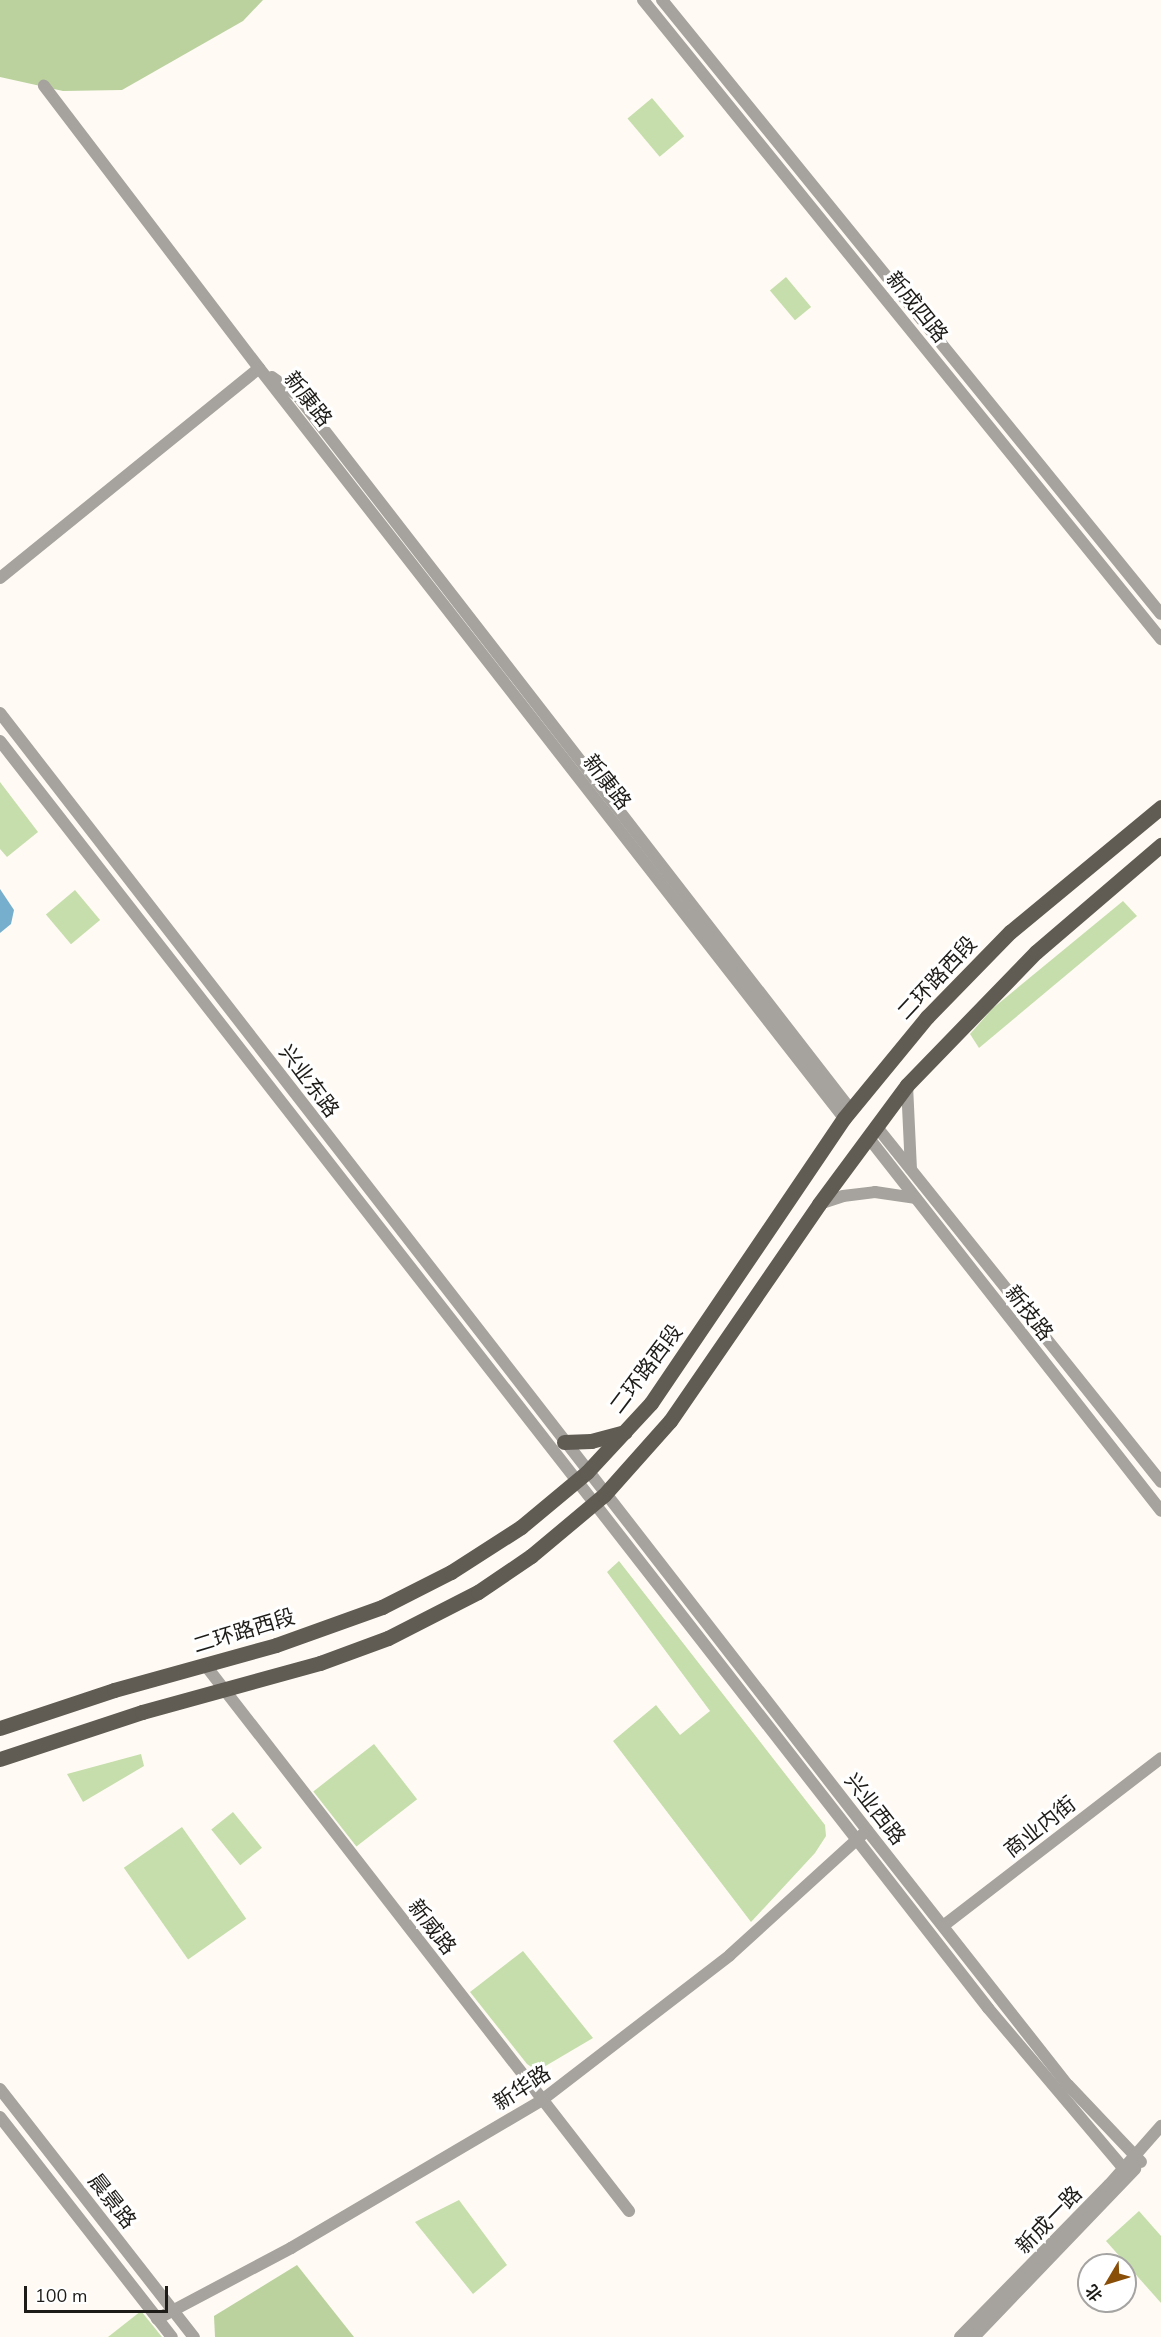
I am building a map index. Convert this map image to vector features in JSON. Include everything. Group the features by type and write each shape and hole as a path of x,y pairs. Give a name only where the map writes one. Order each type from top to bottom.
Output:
{"main road":[{"name":"二环路西段","path":"0,1728 114,1690 206,1666 382,1607 488,1551 582,1477 625,1432 679,1366 848,1114 927,1017 1010,932 1161,807"},
{"path":"0,1759 142,1712 224,1692 320,1663 434,1615 522,1562 599,1500 670,1421 706,1373 819,1204 907,1085 1036,952 1161,845"},
{"path":"564,1442 591,1441 625,1432"}],"street":[{"name":"新成四路","path":"643,0 1161,639"},
{"name":"新成四路","path":"662,0 1161,614"},
{"name":"新康路","path":"44,86 259,368 297,395 848,1114"},
{"path":"0,578 259,368"},
{"name":"兴业东路","path":"0,713 564,1442 582,1477"},
{"name":"兴业东路","path":"0,741 582,1477"},
{"path":"907,1085 911,1169"},
{"name":"新技路","path":"872,1132 911,1169 1161,1482"},
{"name":"新技路","path":"872,1132 915,1198 1161,1511"},
{"path":"819,1204 843,1196 875,1192 915,1198"},
{"name":"兴业西路","path":"582,1477 862,1835 988,2008 1124,2169"},
{"name":"新威路","path":"206,1666 629,2211"},
{"name":"商业内街","path":"943,1926 1161,1758"},
{"name":"兴业西路","path":"862,1835 943,1926 1068,2085 1138,2159"},
{"name":"新华路","path":"157,2319 320,2232 542,2100 730,1955 862,1835"},
{"name":"晨景路","path":"0,2089 194,2337"},
{"name":"晨景路","path":"0,2117 172,2337"},
{"name":"新成一路","path":"974,2337 1138,2159 1161,2127"},
{"name":"新成一路","path":"960,2337 1124,2169 1161,2139"}],"green space":[{"path":"0,0 263,0 243,21 122,90 63,91 0,77"},
{"path":"652,98 684,136 660,157 627,119"},
{"path":"786,277 811,307 795,320 770,290"},
{"path":"0,782 38,832 7,857 0,849"},
{"path":"75,890 100,920 71,944 46,914"},
{"path":"1123,901 1137,916 979,1048 970,1034 993,1008"},
{"path":"619,1561 825,1825 826,1836 815,1853 751,1922 613,1741 656,1705 680,1735 710,1711 607,1572"},
{"path":"374,1744 417,1799 356,1847 313,1791"},
{"path":"141,1754 144,1766 83,1802 67,1774"},
{"path":"233,1812 262,1848 240,1865 211,1830"},
{"path":"182,1827 246,1919 188,1959 124,1868"},
{"path":"523,1951 593,2038 537,2071 527,2064 470,1992"},
{"path":"459,2200 507,2265 473,2294 415,2222"},
{"path":"1139,2211 1161,2236 1161,2303 1137,2276 1137,2253 1117,2253 1106,2241"},
{"path":"297,2265 354,2337 215,2337 214,2316"},
{"path":"141,2311 162,2337 108,2337"}],"water":[{"path":"0,889 14,910 11,924 0,933"}]}
